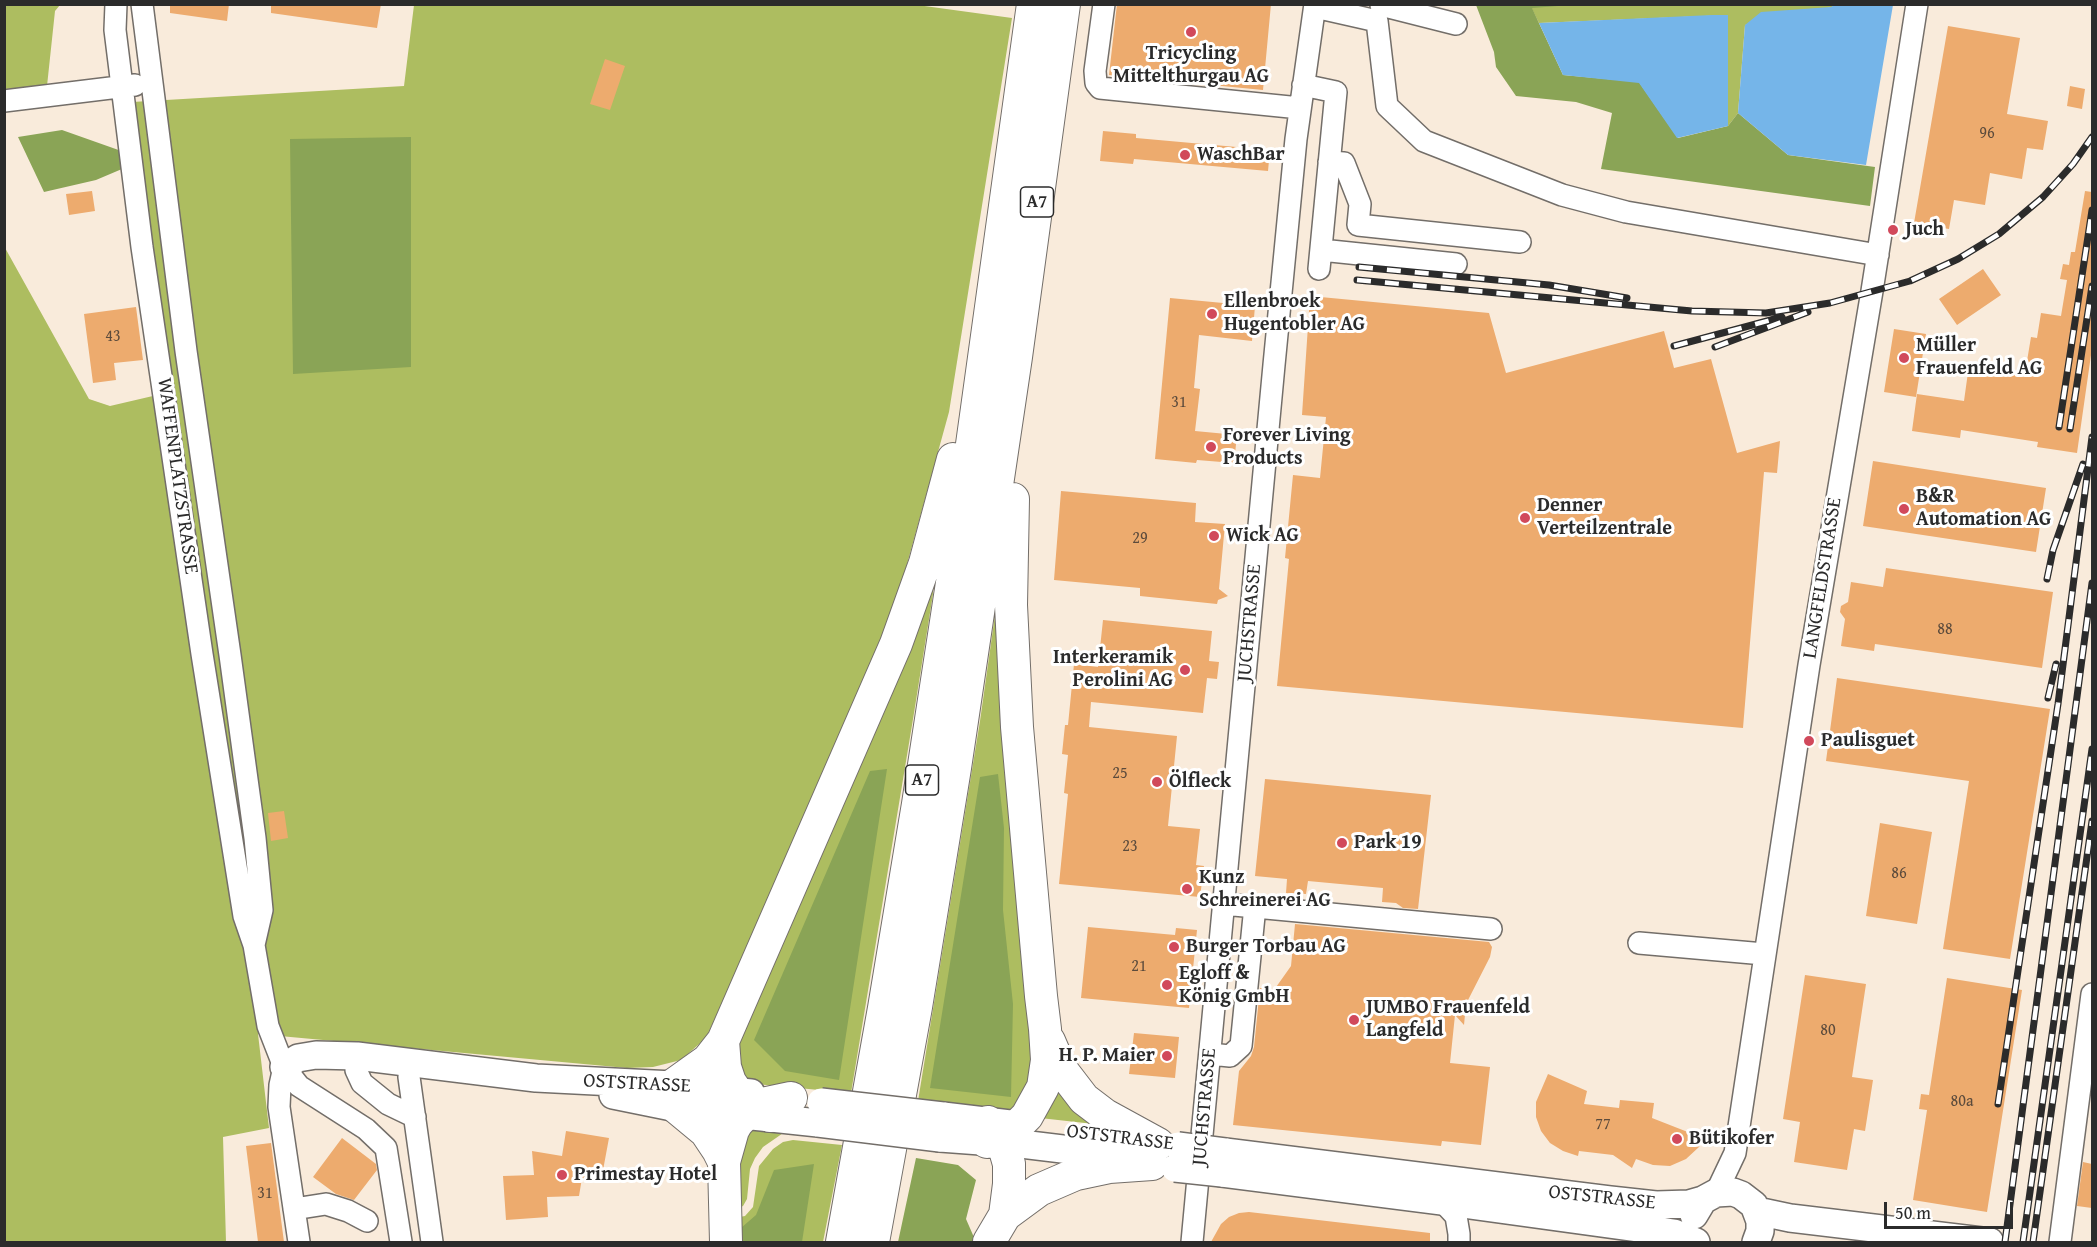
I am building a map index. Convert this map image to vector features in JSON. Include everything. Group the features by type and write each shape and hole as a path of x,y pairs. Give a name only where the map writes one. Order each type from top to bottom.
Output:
{"highway":[{"name":"A7","path":"842,1242 918,804 991,316 1033,4"},
{"name":"A7","path":"873,1242 916,1007 955,768 1016,357 1064,4"},
{"name":"A7","path":"675,1096 723,1041 878,687 928,553 991,316"},
{"name":"A7","path":"999,1134 1032,1108 1043,1087 1047,1060 1022,786 1013,655 1011,567 1016,357"},
{"name":"A7","path":"1045,1029 1056,1061 1084,1099 1104,1115 1166,1155"},
{"name":"A7","path":"723,1041 725,1067 730,1082 776,1108"},
{"path":"675,1096 706,1132 724,1162"},
{"path":"725,1224 724,1162 729,1139 737,1123 776,1108"},
{"path":"999,1134 1009,1164 1005,1215"},
{"path":"989,1242 1005,1215 1057,1180 1166,1155"}],"main road":[{"name":"OSTSTRASSE","path":"284,1067 298,1058 316,1055 357,1056 999,1134 1112,1155 1166,1155 1224,1163 1442,1201 1674,1233 1697,1242"},
{"name":"OSTSTRASSE","path":"1224,1163 1656,1205 1689,1204 1733,1192 1753,1205"},
{"path":"1697,1242 1692,1228 1693,1220 1698,1206 1709,1197"},
{"path":"1753,1205 1760,1221 1760,1231 1756,1242"},
{"path":"1753,1205 1790,1218 1990,1242"}],"street":[{"name":"WAFFENPLATZSTRASSE","path":"116,4 115,30 142,247 202,654 244,916 254,945 268,1026 284,1067"},
{"name":"WAFFENPLATZSTRASSE","path":"142,4 186,351 255,838 262,910 254,945"},
{"path":"1104,4 1095,71 1096,83 1100,88 1179,89 1300,108"},
{"name":"LANGFELDSTRASSE","path":"1709,1197 1735,1153 1809,665 1878,255 1917,4"},
{"path":"1315,6 1380,10 1456,24"},
{"name":"JUCHSTRASSE","path":"1192,1242 1274,365 1300,108 1315,6"},
{"path":"1380,10 1387,106 1424,141 1562,195 1626,212 1878,255"},
{"path":"4,101 153,83"},
{"path":"1303,85 1336,92 1320,259 1456,264"},
{"path":"1329,162 1344,163 1360,204 1358,225 1520,242"},
{"path":"1223,904 1491,929"},
{"path":"1210,1054 1230,1056 1241,1046 1255,906"},
{"path":"1638,943 1764,954"},
{"path":"2061,1237 2092,994"},
{"path":"357,1056 356,1070 362,1083 388,1104 414,1117"},
{"path":"410,1063 409,1077 432,1242"},
{"path":"284,1067 279,1107 299,1242"},
{"path":"284,1067 299,1086 366,1129 386,1148 401,1242"},
{"name":"LANGFELDSTRASSE","path":"1735,1153 1753,1205"},
{"path":"1442,1201 1456,1216 1459,1242"},
{"path":"294,1209 326,1204 348,1211 367,1221"}],"green space":[{"path":"910,4 1012,18 949,412 885,644 706,1038 681,1060 653,1067 627,1068 258,1034 269,1128 223,1137 226,1242 5,1242 4,246 89,399 110,406 170,392 132,102 404,86 414,5"},
{"path":"1571,4 1836,5 1745,25 1738,113 1728,126 1728,15 1539,23 1531,7"},
{"path":"5,5 60,5 55,11 47,86 5,89"},
{"path":"1476,5 1571,5 1532,8 1563,75 1639,82 1678,138 1728,126 1738,113 1788,155 1875,167 1870,206 1601,169 1612,113 1576,102 1516,96 1496,67 1494,52"},
{"path":"62,130 127,153 129,166 96,180 44,192 18,137"},
{"path":"411,137 411,367 293,374 290,139"},
{"path":"934,568 933,594 851,1093 745,1083 734,1057 736,1041"},
{"path":"996,608 1036,1064 1016,1113 918,1101 980,721"},
{"path":"887,769 839,1080 785,1071 754,1040 870,771"},
{"path":"998,774 1004,828 1003,910 1013,1004 1011,1097 930,1088 980,777"},
{"path":"1052,1079 1094,1124 1040,1118"},
{"path":"745,1126 789,1129 763,1147 755,1158 750,1169 747,1199 739,1208 732,1179"},
{"path":"793,1140 842,1145 823,1242 735,1242 734,1218 745,1216 753,1207 759,1166 773,1149 783,1142"},
{"path":"916,1158 958,1165 976,1180 966,1219 976,1242 898,1242"},
{"path":"814,1164 802,1242 741,1242 741,1228 756,1215 774,1170"}],"water":[{"path":"1836,4 1893,5 1866,165 1788,155 1738,113 1745,25 1761,12 1831,7"},
{"path":"1728,15 1728,126 1677,138 1639,83 1563,75 1539,23"}],"building":[{"path":"170,4 229,4 227,21 170,13"},
{"path":"271,4 381,4 377,28 271,13"},
{"name":"Tricycling Mittelthurgau AG","path":"1117,4 1271,4 1263,90 1109,75"},
{"path":"1948,26 2020,38 2007,114 2048,121 2043,150 2027,148 2022,179 1990,173 1985,205 1954,200 1949,229 1914,223"},
{"path":"605,59 625,66 610,110 590,104"},
{"path":"2070,86 2085,89 2082,109 2067,106"},
{"name":"WaschBar","path":"1103,131 1136,134 1136,138 1270,150 1268,171 1134,159 1133,164 1100,161"},
{"path":"92,191 95,211 69,215 66,194"},
{"path":"2085,191 2092,192 2092,348 2077,453 2037,447 2038,442 1961,430 1960,438 1912,431 1917,394 1964,401 1969,365 2025,373 2031,337 2037,338 2041,313 2061,316 2067,280 2060,279 2063,264 2069,265 2071,252 2075,252"},
{"path":"1983,269 2001,295 1957,325 1939,299"},
{"name":"Denner Verteilzentrale","path":"1310,296 1489,313 1506,373 1664,331 1674,368 1711,359 1737,453 1780,441 1777,473 1764,472 1743,728 1277,686 1289,559 1285,558 1293,475 1320,478 1326,417 1302,415"},
{"path":"1170,298 1255,306 1252,341 1199,335 1194,388 1200,389 1195,431 1237,435 1234,463 1197,460 1196,463 1155,459"},
{"path":"136,307 143,360 114,363 116,380 93,383 84,314"},
{"path":"1894,329 1926,334 1916,397 1884,392"},
{"path":"1873,461 2046,488 2036,552 1863,526"},
{"path":"1061,491 1196,503 1195,522 1225,524 1219,589 1228,596 1218,600 1217,604 1140,596 1140,588 1054,580"},
{"path":"1886,568 2053,592 2042,668 1875,644 1874,651 1841,646 1845,619 1840,612 1841,606 1848,602 1851,582 1883,587"},
{"path":"1103,620 1212,631 1209,661 1219,662 1217,679 1207,678 1203,713 1091,702 1089,727 1177,736 1168,826 1200,829 1196,865 1204,866 1200,897 1059,884 1068,794 1064,793 1068,755 1062,754 1065,725 1068,725 1074,664 1098,667"},
{"path":"1837,678 2050,709 2010,959 1943,949 1969,781 1826,761"},
{"name":"Park 19","path":"1265,779 1431,795 1418,909 1403,908 1396,903 1382,902 1383,888 1308,881 1306,894 1286,893 1287,879 1255,876"},
{"path":"284,811 288,838 271,841 268,813"},
{"path":"1880,823 1932,832 1917,924 1866,916"},
{"name":"JUMBO Frauenfeld Langfeld","path":"1295,924 1489,942 1492,947 1490,957 1466,1004 1464,1025 1455,1015 1450,1063 1490,1067 1481,1145 1442,1141 1441,1146 1233,1125 1239,1071 1251,1056 1254,1047 1260,988 1274,990 1291,966"},
{"path":"1088,927 1175,935 1176,928 1197,930 1189,1008 1081,998"},
{"path":"1805,975 1866,984 1852,1077 1873,1080 1865,1131 1854,1129 1847,1170 1794,1162 1800,1122 1783,1119"},
{"path":"1947,978 2022,990 1987,1212 1913,1200 1927,1110 1919,1109 1921,1094 1929,1095"},
{"path":"1134,1033 1179,1037 1175,1078 1129,1074"},
{"path":"1548,1074 1587,1091 1584,1104 1619,1108 1620,1100 1654,1103 1652,1118 1703,1138 1699,1147 1686,1159 1670,1166 1653,1165 1636,1159 1632,1168 1613,1155 1579,1151 1578,1156 1563,1151 1550,1143 1541,1131 1536,1117 1536,1102"},
{"name":"Primestay Hotel","path":"566,1131 609,1138 601,1181 582,1178 579,1196 547,1197 548,1217 506,1220 503,1176 534,1175 532,1151 562,1156"},
{"path":"342,1138 376,1164 377,1170 354,1200 336,1194 313,1177"},
{"path":"271,1143 284,1242 258,1242 246,1146"},
{"path":"2083,1162 2092,1164 2092,1208 2077,1206"},
{"path":"1249,1212 1430,1233 1430,1242 1211,1242 1221,1224 1229,1217"}],"railway":[{"path":"1357,280 1692,311 1766,313 1830,303 1910,281 1958,259 1999,234 2043,197 2073,164 2092,137"},
{"path":"2059,427 2092,210"},
{"path":"1359,267 1549,285 1627,298"},
{"path":"2070,429 2092,286"},
{"path":"1715,347 1808,312"},
{"path":"1674,346 1782,317"},
{"path":"1998,1104 2058,704 2092,437"},
{"path":"2047,579 2053,550 2083,464"},
{"path":"2005,1242 2092,583"},
{"path":"2048,698 2056,664"},
{"path":"2023,1242 2092,749"},
{"path":"2033,1242 2092,821"}],"place":[{"name":"Tricycling Mittelthurgau AG","path":"1191,32"},
{"name":"WaschBar","path":"1185,155"},
{"name":"Juch","path":"1893,230"},
{"name":"Ellenbroek Hugentobler AG","path":"1212,314"},
{"name":"Müller Frauenfeld AG","path":"1904,358"},
{"name":"Forever Living Products","path":"1211,447"},
{"name":"B&R Automation AG","path":"1904,509"},
{"name":"Denner Verteilzentrale","path":"1525,518"},
{"name":"Wick AG","path":"1214,536"},
{"name":"Interkeramik Perolini AG","path":"1185,670"},
{"name":"Paulisguet","path":"1809,741"},
{"name":"Ölfleck","path":"1157,782"},
{"name":"Park 19","path":"1342,843"},
{"name":"Kunz Schreinerei AG","path":"1187,889"},
{"name":"Burger Torbau AG","path":"1174,947"},
{"name":"Egloff & König GmbH","path":"1167,985"},
{"name":"JUMBO Frauenfeld Langfeld","path":"1354,1020"},
{"name":"H. P. Maier","path":"1167,1056"},
{"name":"Bütikofer","path":"1677,1139"},
{"name":"Primestay Hotel","path":"562,1175"}]}
